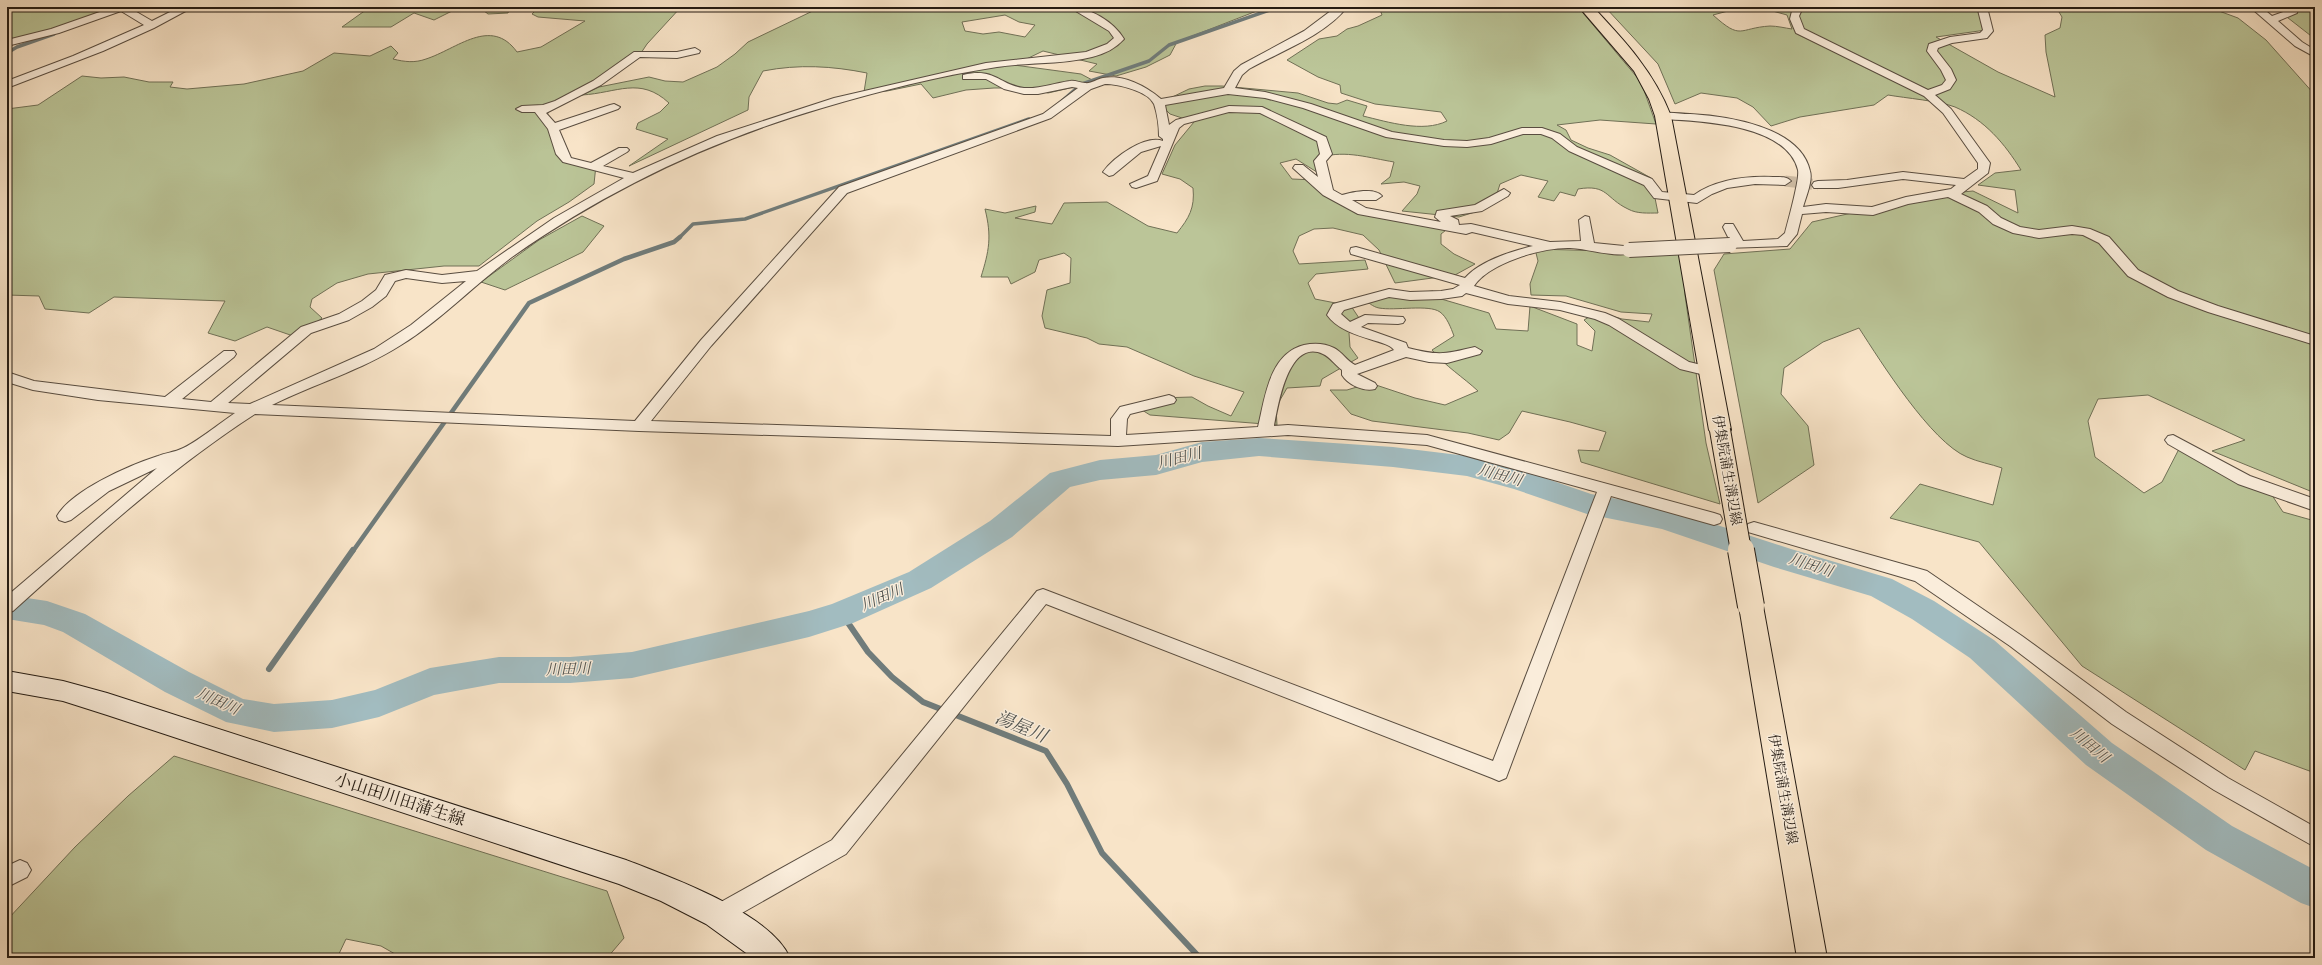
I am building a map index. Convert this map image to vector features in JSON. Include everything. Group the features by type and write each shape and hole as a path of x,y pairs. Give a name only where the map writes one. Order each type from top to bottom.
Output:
{"main road":[{"name":"伊集院蒲生溝辺線","path":"1586,7 1641,69 1652,88 1663,116 1679,198 1812,958"},
{"name":"小山田川田蒲生線","path":"7,681 63,691 107,704 603,865 659,885 718,915 765,948 775,958"}],"street":[{"path":"7,43 55,31 122,7 140,15 147,20 150,26"},
{"path":"7,85 67,64 188,7"},
{"path":"7,606 175,461 253,409 382,351 419,327 481,275 533,237 586,204 701,146 750,128 849,96 997,63 1087,55 1102,51 1114,45 1119,39 1113,29 1074,7"},
{"path":"1228,91 1238,73 1245,67 1298,40 1328,21 1342,7"},
{"path":"1796,211 1826,208 1873,211 1906,201 1956,192 1984,170 1984,163 1947,111 1928,94 1800,31 1794,21 1794,11 1798,7"},
{"path":"1928,94 1946,87 1951,80 1946,69 1932,52 1933,46 1950,40 1983,36 1988,31 1983,10 1991,7"},
{"path":"2255,7 2272,20 2291,40 2315,54"},
{"path":"2272,20 2294,11 2293,7"},
{"path":"522,109 544,108 559,103 562,100 597,83 638,54 677,55 695,51"},
{"path":"929,78 938,80 988,76 1008,87 1024,91 1038,91 1072,84 1087,87"},
{"path":"639,426 706,343 843,190 1047,116 1087,87 1104,81 1116,81 1132,85 1149,94 1159,103 1160,113 1165,124 1164,138 1153,178 1137,188"},
{"path":"1159,103 1228,91 1265,95 1307,106 1390,135 1444,143 1467,144 1491,141 1522,131 1542,131 1556,136 1573,149 1648,182 1658,195 1679,198 1697,199 1708,191 1725,185 1755,180 1785,181"},
{"path":"544,108 540,113 553,128 562,154 567,160 637,178"},
{"path":"553,128 614,108"},
{"path":"1145,150 1164,138 1174,126 1187,120 1229,109 1262,110 1322,139 1326,154 1320,161 1326,189"},
{"path":"1265,432 1284,365 1299,351 1316,348 1329,351 1349,369 1356,370 1402,353 1401,346 1388,339 1349,328 1338,321 1334,315 1338,306 1389,293 1410,296 1457,293 1478,273 1515,254 1550,246 1569,244 1628,250 1782,243 1791,234 1805,172 1800,159 1787,146 1770,135 1746,125 1717,119 1663,116"},
{"path":"1109,172 1138,148 1164,138"},
{"path":"592,167 623,150"},
{"path":"1299,168 1326,189 1327,192 1340,200 1369,212 1468,229 1526,235"},
{"path":"1818,185 1836,186 1894,176 1919,176 1967,183"},
{"path":"1468,229 1445,221 1441,217 1441,214 1478,208 1504,193"},
{"path":"1950,193 1983,209 1997,221 2017,230 2039,234 2072,230 2086,232 2104,240 2133,273 2173,294 2213,309 2315,341"},
{"path":"1340,200 1356,195 1376,196"},
{"path":"1585,220 1588,246"},
{"path":"1496,222 1493,228 1526,235 1550,246"},
{"path":"1729,227 1735,245"},
{"path":"1450,232 1468,229"},
{"path":"1356,251 1399,260 1508,300 1560,306 1600,316 1614,322 1685,366 1709,372"},
{"path":"215,407 253,373 306,330 344,317 367,304 380,293 390,278 406,274 442,279 481,275"},
{"path":"1349,328 1365,319 1398,320"},
{"path":"1401,351 1429,358 1447,359 1475,350"},
{"path":"168,402 229,354"},
{"path":"1349,369 1349,375 1356,381 1370,386"},
{"path":"7,377 32,385 98,395 215,407 253,409 441,416 639,426 1118,441 1288,430 1427,440 1714,519"},
{"path":"1118,441 1119,419 1125,410 1168,400"},
{"path":"2173,440 2244,480 2315,505"},
{"path":"65,516 78,503 95,491 161,460 189,452"},
{"path":"718,915 839,847 1043,596 1499,772 1606,489"},
{"path":"1754,528 1921,576 2016,641 2119,718 2221,784 2315,838"}],"green space":[{"path":"7,7 113,7 52,33 7,46"},
{"path":"370,7 469,7 454,10 434,20 414,13 391,27 342,27"},
{"path":"479,7 510,7 508,13 488,14"},
{"path":"539,7 681,7 647,44 639,56 553,105 545,118 558,154 573,161 596,165 594,184 569,202 537,221 479,266 444,266 368,274 337,283 312,299 310,307 322,318 299,338 267,327 235,341 208,333 225,301 114,297 89,313 45,309 39,296 7,295 7,235 9,234 7,233 7,109 38,105 82,76 101,78 124,77 149,82 173,82 170,87 187,89 244,84 303,71 334,53 370,56 391,46 398,53 393,59 410,62 426,59 473,38 485,36 496,36 507,42 517,52 541,47 585,21 538,17 532,14"},
{"path":"821,7 1267,7 1177,42 1170,55 1146,67 1116,76 1089,71 1097,64 1043,51 1014,65 1081,74 1096,82 1048,93 1027,88 994,88 966,90 933,98 921,84 887,91 864,92 867,73 828,67 790,67 763,71 749,97 748,110 629,166 668,139 636,129 638,123 660,112 669,103 648,90 638,88 628,88 582,95 599,87 649,77 665,81 683,82 717,67 748,42","holes":["1005,15 1019,22 1035,25 1025,37 999,32 983,34 965,31 962,22"]},
{"path":"1379,7 1578,7 1641,82 1656,124 1600,120 1557,125 1566,130 1571,140 1588,148 1610,155 1651,178 1658,213 1631,211 1620,205 1606,193 1595,188 1578,189 1575,196 1560,192 1554,201 1538,197 1548,181 1521,175 1500,184 1495,200 1478,211 1459,217 1402,211 1417,194 1420,186 1404,182 1381,184 1390,177 1394,162 1349,154 1331,155 1322,157 1320,174 1296,159 1280,163 1292,179 1316,180 1321,187 1384,217 1450,227 1441,234 1441,244 1454,254 1475,264 1455,275 1395,283 1379,250 1363,235 1333,228 1314,229 1299,236 1293,251 1299,264 1365,260 1368,269 1316,274 1308,283 1315,299 1351,306 1361,321 1349,333 1350,347 1358,358 1322,379 1320,386 1287,388 1276,407 1277,425 1150,415 1134,405 1158,398 1192,397 1231,416 1244,392 1194,376 1127,347 1099,344 1087,338 1045,328 1042,316 1047,290 1070,283 1071,258 1064,253 1039,260 1035,272 1011,284 1008,277 981,277 989,244 985,209 1005,213 1036,206 1035,212 1015,218 1052,224 1064,203 1107,202 1148,226 1177,233 1185,222 1192,207 1193,188 1180,179 1162,174 1175,145 1194,122 1170,114 1162,106 1164,101 1189,89 1205,86 1222,86 1298,93 1328,103 1337,104 1347,100 1367,106 1363,116 1394,123 1427,126 1447,121 1441,112 1375,104 1341,93 1340,85 1318,77 1287,60 1319,39 1337,36 1347,29 1358,26 1382,15"},
{"path":"1605,7 1743,7 1713,15 1730,28 1740,31 1770,26 1792,29 1787,15 1769,10 1773,7 1986,7 1986,30 1936,37 1998,72 2055,97 2046,52 2045,35 2060,28 2062,17 2056,7 2208,7 2238,18 2266,40 2315,95 2315,493 2212,451 2245,440 2148,395 2098,399 2088,421 2095,457 2144,493 2162,482 2180,447 2266,486 2283,512 2315,521 2315,773 2255,751 2245,770 2082,666 1979,542 1890,518 1920,484 1993,505 2002,468 1967,457 1953,449 1938,435 1923,419 1893,380 1859,328 1823,342 1784,368 1781,394 1808,426 1814,465 1758,503 1714,270 1724,254 1790,249 1812,222 1931,195 1973,191 2018,213 2015,190 1978,185 1995,173 2021,170 2001,142 1985,126 1966,112 1941,103 1888,95 1874,105 1800,117 1771,126 1753,107 1737,98 1701,93 1675,104 1658,64"},
{"path":"2274,7 2315,7 2315,39"},
{"path":"582,216 604,226 583,252 505,290 481,282 539,240"},
{"path":"1535,249 1682,253 1685,295 1706,443 1720,504 1581,462 1578,450 1599,451 1606,432 1522,411 1509,433 1499,440 1468,433 1372,421 1351,414 1330,390 1347,390 1370,383 1415,398 1445,405 1478,391 1432,350 1454,336 1447,320 1440,312 1428,308 1379,308 1363,299 1433,291 1431,296 1489,313 1496,329 1528,331 1530,306 1577,324 1577,345 1592,351 1595,331 1584,320 1597,312 1622,319 1649,322 1652,314 1621,312 1566,296 1531,295 1530,284 1538,261"},
{"path":"174,756 607,891 624,938 607,958 402,958 381,946 346,939 337,958 7,958 7,920 75,847 128,796"}],"waterway":[{"path":"1082,84 1149,61 1169,45 1278,7"},
{"path":"7,53 17,47 54,34"},
{"path":"1062,101 1078,87"},
{"path":"680,237 693,224 745,219 1029,119"},
{"path":"353,551 529,303 624,259 674,242 680,237"},
{"name":"川田川","path":"7,607 47,613 74,623 177,682 238,712 274,718 332,714 379,703 430,682 499,670 570,670 632,665 809,624 842,614 920,580 1001,529 1060,480 1077,475 1100,470 1156,465 1202,452 1259,447 1393,457 1467,466 1523,481 1587,504 1665,519 1785,559 1881,587 1923,610 1982,649 2099,754 2219,838 2315,890"},
{"path":"269,669 353,550"},
{"name":"湯屋川","path":"842,614 868,652 892,677 923,702 1046,751 1067,784 1102,853 1200,958"}],"tunnel":[{"path":"1785,181 1818,185"}]}
